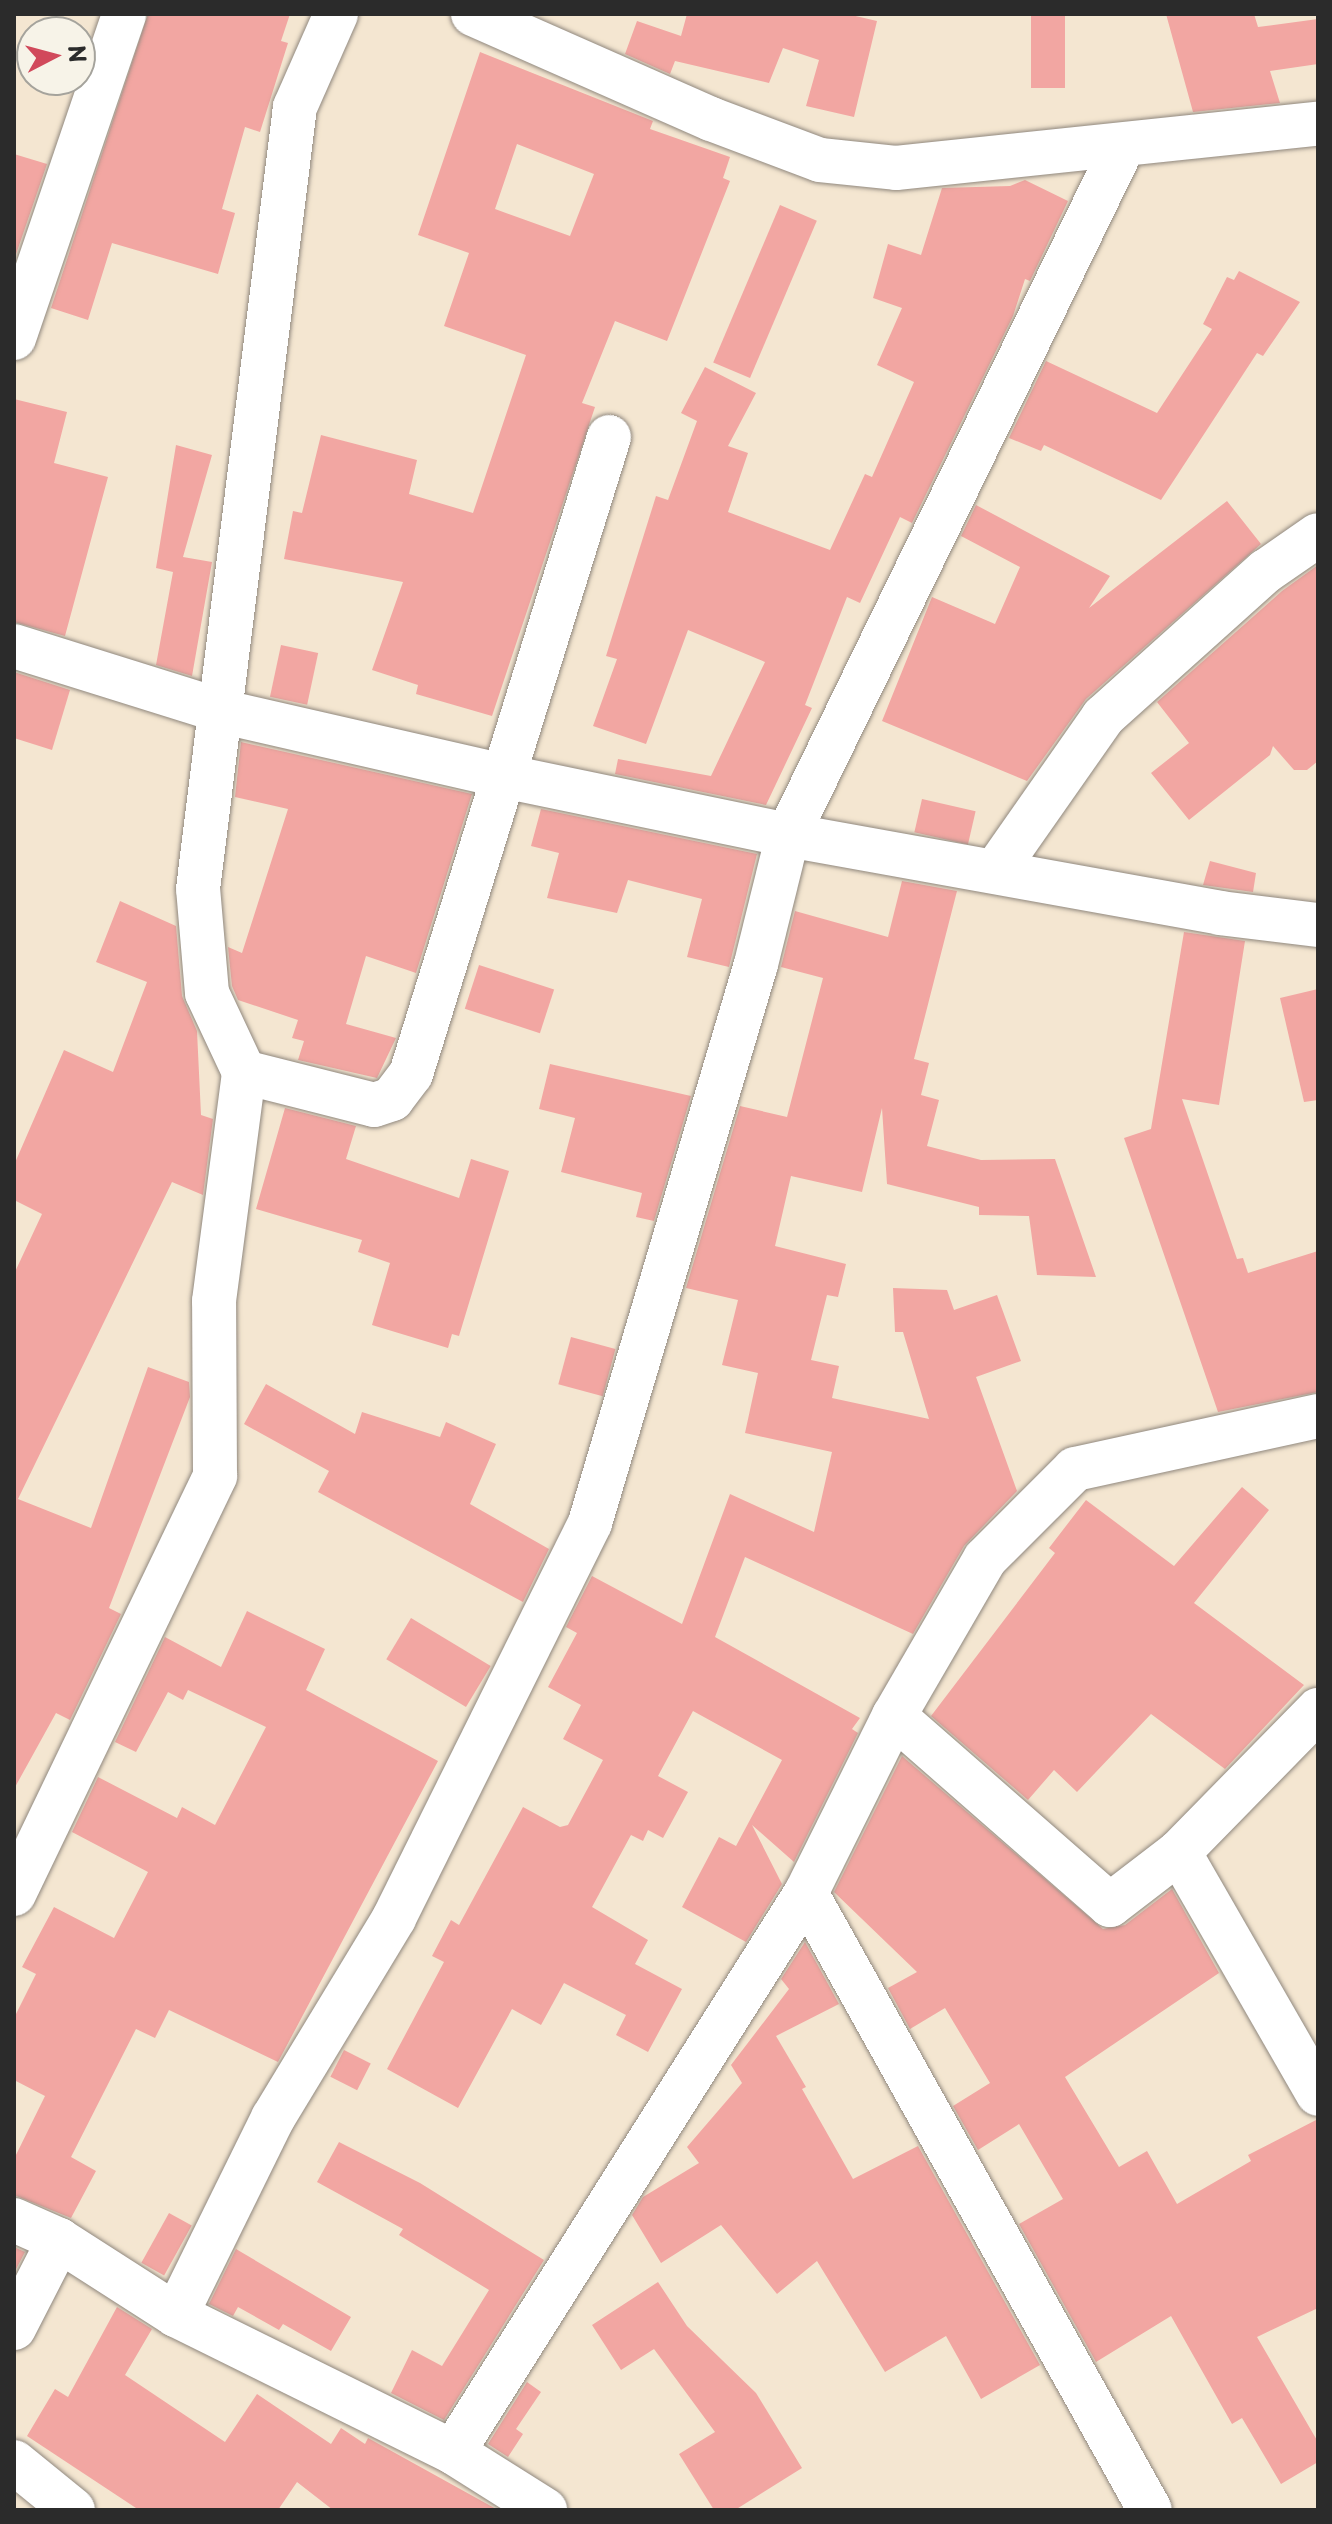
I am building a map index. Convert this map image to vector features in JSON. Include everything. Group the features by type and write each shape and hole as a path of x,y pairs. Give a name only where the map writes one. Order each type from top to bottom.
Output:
{"street":[{"path":"14,338 124,14"},
{"path":"14,1894 215,1476 214,1301 244,1072 207,993 198,889 224,712 295,107 336,14"},
{"path":"473,14 711,119 820,160 896,168 1122,148 1318,124"},
{"path":"176,2315 273,2118 394,1918 590,1523 756,964 788,835 1122,148"},
{"path":"244,1072 374,1105 392,1099 411,1074 609,437"},
{"path":"996,870 1103,717 1266,571 1318,535"},
{"path":"14,646 224,712 503,776 788,835 996,870 1220,913 1318,925"},
{"path":"453,2452 806,1893 894,1716 985,1559 1075,1469 1318,1416"},
{"path":"894,1716 1110,1905 1179,1852 1318,1710"},
{"path":"1179,1852 1318,2094"},
{"path":"806,1893 1150,2510"},
{"path":"14,2220 59,2240 176,2315 453,2452 545,2510"},
{"path":"14,2328 59,2240"},
{"path":"14,2462 73,2510"}],"building":[{"path":"148,14 290,14 281,41 288,43 260,132 245,127 222,209 235,213 218,274 112,243 88,320 51,308"},
{"path":"687,14 847,14 877,21 854,117 806,106 819,60 783,48 769,83 675,61 670,74 625,54 637,21 681,36"},
{"path":"1031,14 1065,14 1065,88 1031,88"},
{"path":"1166,14 1254,14 1258,27 1318,19 1318,64 1270,71 1280,103 1193,112"},
{"path":"480,52 653,121 650,129 730,157 723,178 730,181 667,341 615,321 582,403 595,407 492,716 416,694 418,685 372,670 403,582 284,559 293,511 302,513 321,435 417,460 409,494 473,513 526,355 444,326 469,253 418,235","holes":["517,144 594,174 570,236 495,209"]},
{"path":"14,154 47,164 14,260"},
{"path":"1025,180 1068,201 1030,281 1025,279 1013,316 912,523 900,517 860,603 847,597 805,705 812,708 766,805 615,774 618,759 711,776 765,662 688,630 646,744 593,726 617,659 606,656 656,496 668,500 697,421 681,413 705,367 756,393 728,446 748,453 728,512 830,550 865,474 872,477 914,382 877,365 902,308 873,298 888,244 921,255 942,188 1010,186"},
{"path":"780,205 817,221 750,378 713,362"},
{"path":"1239,271 1300,302 1263,356 1257,353 1161,500 1044,445 1041,451 1009,438 1046,361 1157,413 1212,329 1203,324 1227,277 1234,280"},
{"path":"14,399 67,412 54,463 108,477 65,636 14,622"},
{"path":"176,445 212,455 183,557 212,562 192,676 156,665 173,572 156,568"},
{"path":"1227,501 1261,544 1086,699 1027,781 882,721 932,597 995,624 1020,567 961,536 976,505 1110,576 1089,608"},
{"path":"1318,565 1318,761 1307,770 1294,770 1273,746 1270,755 1189,820 1151,773 1189,743 1157,702 1282,591"},
{"path":"281,645 318,653 307,705 270,697"},
{"path":"14,672 70,690 52,750 14,738"},
{"path":"241,742 472,794 416,973 366,956 346,1024 396,1038 377,1078 298,1060 304,1041 292,1038 298,1020 238,1000 232,986 228,947 242,953 288,809 235,797"},
{"path":"922,799 976,811 968,845 914,832"},
{"path":"541,809 757,854 729,967 687,957 702,899 628,880 617,913 547,898 559,853 531,846"},
{"path":"1210,861 1256,873 1253,892 1203,885"},
{"path":"902,881 957,891 914,1059 929,1063 921,1095 939,1100 927,1146 981,1160 1055,1159 1096,1277 1037,1275 1029,1216 979,1215 979,1207 887,1184 882,1108 862,1192 791,1176 775,1246 846,1264 838,1297 827,1295 811,1360 839,1366 832,1398 929,1419 903,1332 895,1332 893,1288 947,1290 954,1310 997,1295 1021,1361 976,1377 1017,1491 964,1546 913,1634 745,1557 715,1637 860,1718 852,1729 858,1733 794,1862 752,1825 782,1884 746,1942 682,1907 719,1837 736,1846 782,1760 693,1711 658,1776 688,1792 663,1838 648,1830 643,1841 631,1835 592,1907 648,1940 635,1964 682,1989 648,2052 616,2035 626,2015 564,1983 541,2025 512,2009 458,2108 387,2069 444,1962 432,1956 451,1920 459,1925 523,1807 560,1827 568,1825 603,1760 563,1739 581,1705 548,1687 577,1633 566,1627 592,1576 682,1624 730,1494 814,1532 832,1452 745,1433 758,1373 722,1365 738,1300 686,1288 740,1106 787,1117 823,978 781,967 795,911 888,937"},
{"path":"120,901 176,926 182,996 197,1031 201,1115 213,1119 203,1195 172,1182 18,1499 91,1528 148,1367 189,1382 190,1397 109,1608 121,1614 70,1720 56,1713 14,1789 14,1274 42,1214 14,1200 14,1165 64,1050 113,1072 147,982 96,962"},
{"path":"1184,932 1245,941 1219,1105 1182,1099 1237,1259 1243,1258 1248,1273 1318,1251 1318,1392 1218,1412 1124,1138 1151,1129"},
{"path":"479,965 554,989 540,1033 465,1009"},
{"path":"1318,989 1318,1100 1304,1102 1280,998"},
{"path":"550,1064 691,1096 654,1221 636,1217 642,1193 561,1172 575,1118 539,1109"},
{"path":"285,1108 356,1126 346,1159 459,1198 471,1159 509,1171 459,1336 452,1334 448,1348 372,1325 390,1263 358,1252 362,1240 256,1209"},
{"path":"571,1337 615,1349 603,1396 558,1384"},
{"path":"266,1384 355,1434 362,1412 440,1437 446,1422 496,1444 470,1504 549,1549 523,1602 318,1492 329,1471 244,1424"},
{"path":"1242,1487 1269,1510 1194,1603 1304,1685 1225,1769 1151,1714 1077,1792 1054,1770 1028,1800 931,1716 1055,1553 1049,1548 1086,1500 1174,1566"},
{"path":"247,1611 325,1649 306,1690 438,1761 278,2062 169,2010 155,2038 136,2029 71,2157 96,2171 71,2218 14,2195 14,2159 45,2096 14,2080 14,2018 36,1974 22,1967 54,1907 114,1938 148,1872 72,1832 98,1777 177,1818 182,1807 215,1825 266,1727 188,1690 183,1700 168,1692 136,1752 115,1742 165,1637 221,1667"},
{"path":"411,1618 491,1666 466,1707 386,1659"},
{"path":"902,1756 1103,1929 1125,1925 1172,1889 1219,1973 1065,2077 1119,2167 1147,2151 1177,2204 1251,2161 1248,2155 1318,2119 1318,2308 1257,2337 1318,2442 1318,2462 1281,2484 1242,2418 1232,2424 1171,2316 1096,2362 1019,2224 1063,2199 1019,2124 978,2150 953,2106 990,2083 945,2008 910,2029 888,1988 917,1972 834,1892"},
{"path":"805,1942 839,2004 776,2036 806,2087 802,2089 853,2179 918,2146 1040,2365 981,2399 946,2336 885,2372 817,2261 777,2294 721,2225 661,2263 632,2215 643,2197 699,2163 687,2147 742,2083 731,2065 789,1989 781,1979"},
{"path":"344,2050 371,2064 357,2090 330,2077"},
{"path":"339,2142 420,2183 544,2260 444,2420 391,2393 412,2350 442,2366 489,2290 399,2235 403,2229 317,2182"},
{"path":"169,2213 192,2226 164,2275 141,2263"},
{"path":"14,2247 25,2252 14,2273"},
{"path":"236,2249 351,2317 331,2351 283,2324 279,2330 238,2307 233,2316 209,2304"},
{"path":"658,2282 687,2326 756,2393 802,2468 735,2510 714,2510 679,2454 715,2432 654,2349 621,2370 592,2325"},
{"path":"117,2307 152,2329 125,2375 225,2442 257,2394 331,2444 341,2428 365,2444 368,2438 498,2510 333,2510 297,2482 278,2510 139,2510 27,2436 55,2389 68,2397"},
{"path":"527,2382 541,2392 516,2429 523,2434 508,2457 488,2444"}]}
